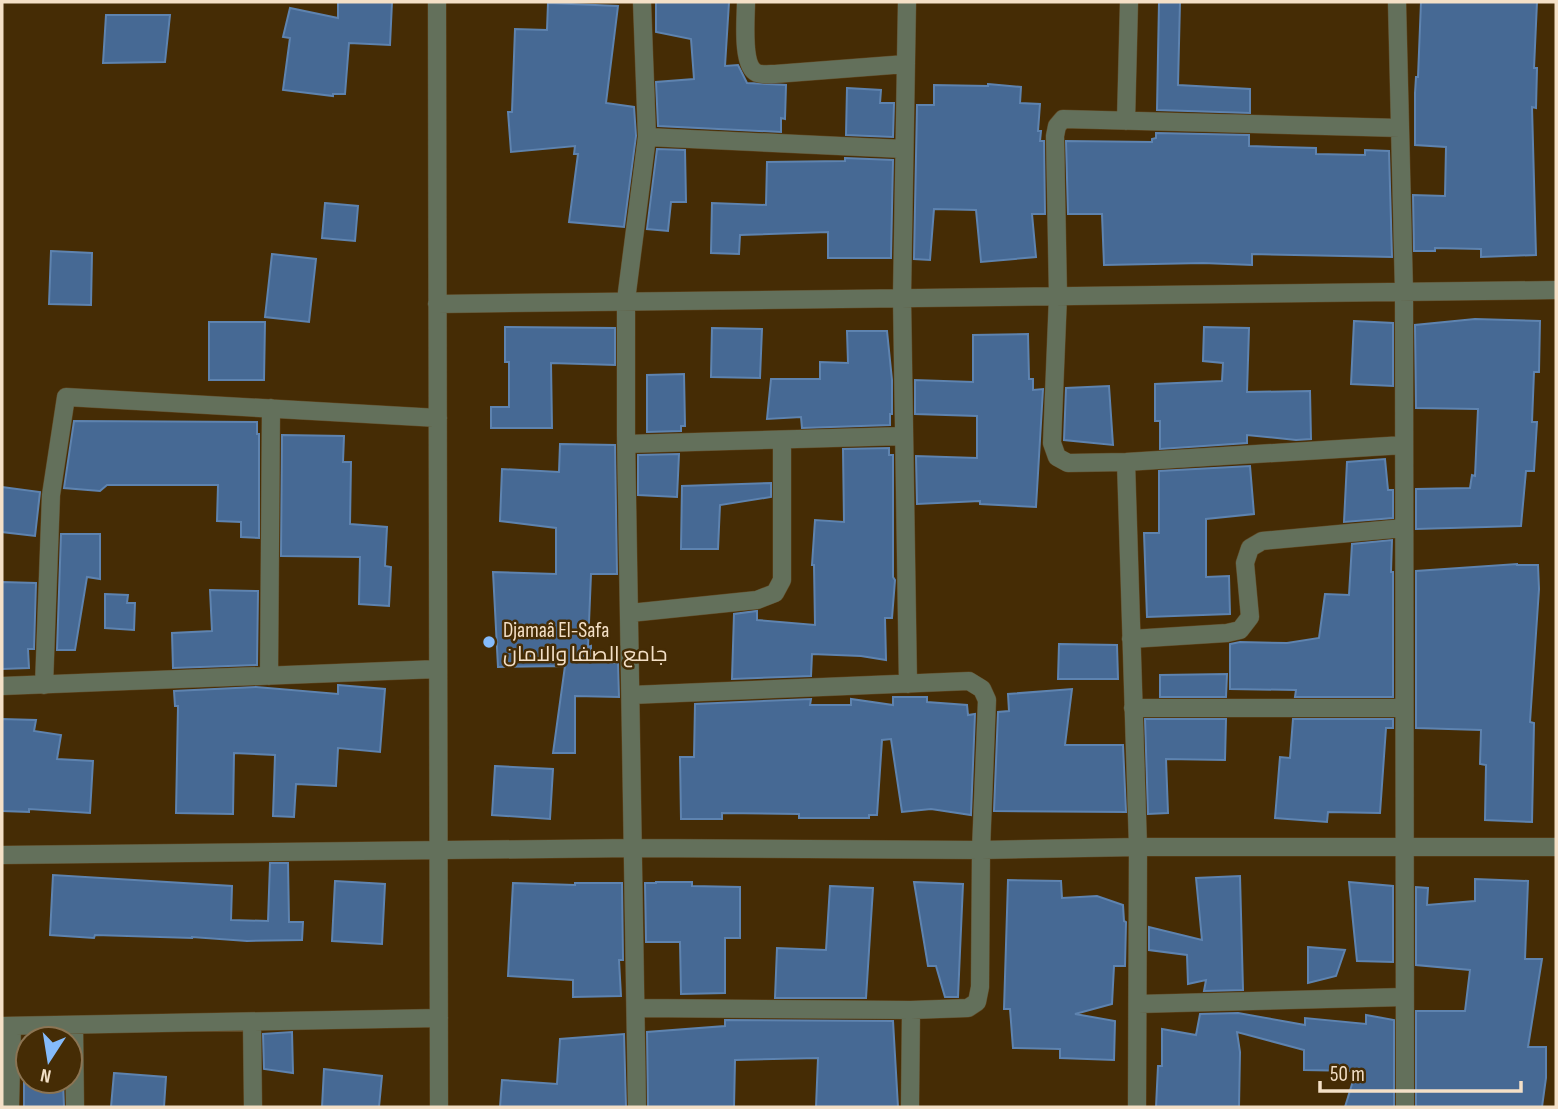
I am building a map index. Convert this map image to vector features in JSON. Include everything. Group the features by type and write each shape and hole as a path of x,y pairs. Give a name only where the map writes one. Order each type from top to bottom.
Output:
{"street":[{"path":"437,2 439,1107"},
{"path":"637,1107 626,300 647,137 642,2"},
{"path":"746,2 746,47 749,65 758,73 906,64"},
{"path":"906,2 902,297 908,684"},
{"path":"1126,121 1129,2"},
{"path":"1397,2 1404,292 1405,1107"},
{"path":"1400,128 1063,119 1056,126 1055,136 1058,296 1052,443 1057,457 1068,463 1126,463 1404,446"},
{"path":"647,137 904,149"},
{"path":"437,304 1556,290"},
{"path":"44,685 51,495 66,397 438,418"},
{"path":"269,676 271,408"},
{"path":"626,444 904,436"},
{"path":"629,613 757,600 775,593 782,580 782,440"},
{"path":"1126,463 1138,847 1137,1107"},
{"path":"1131,639 1240,630 1250,617 1245,563 1250,548 1262,541 1404,528"},
{"path":"2,686 438,669"},
{"path":"631,695 969,681 982,689 987,700 981,850 980,987 977,1002 968,1009 636,1008"},
{"path":"1133,708 1404,708"},
{"path":"2,855 634,849 1556,847"},
{"path":"1138,1004 1404,997"},
{"path":"910,1107 911,1010"},
{"path":"74,1025 439,1018"},
{"path":"252,1023 253,1107"},
{"path":"7,1026 10,1107"}],"building":[{"path":"338,2 392,2 390,45 349,43 345,94 333,96 283,90 290,38 283,37 290,8 338,18"},
{"path":"656,2 729,2 725,66 738,65 747,83 786,85 785,119 781,118 781,132 658,126 656,82 694,79 691,39 656,32"},
{"path":"1159,2 1180,2 1178,85 1250,89 1250,113 1157,110"},
{"path":"1421,2 1537,2 1534,68 1537,68 1536,108 1532,107 1536,255 1481,257 1481,249 1435,248 1435,251 1414,251 1413,195 1445,196 1446,147 1415,145 1415,93"},
{"path":"548,3 618,6 606,103 634,107 636,136 624,227 569,222 578,154 574,154 575,146 511,152 508,112 512,112 515,29 547,30"},
{"path":"106,15 170,15 165,62 103,63"},
{"path":"988,84 1021,87 1020,103 1040,104 1038,131 1041,131 1040,141 1044,141 1045,214 1032,214 1036,257 981,262 976,210 934,209 930,260 914,259 917,105 934,105 934,85"},
{"path":"847,88 881,90 880,103 894,103 893,137 846,135"},
{"path":"1156,133 1249,135 1249,146 1316,148 1316,154 1365,155 1365,150 1389,151 1392,257 1252,254 1252,265 1104,265 1102,214 1068,214 1066,141 1152,142"},
{"path":"657,149 685,150 686,202 671,202 668,231 647,229"},
{"path":"845,158 893,160 891,258 828,258 828,232 740,235 739,254 711,253 712,203 766,205 767,162 845,161"},
{"path":"325,203 358,206 355,241 322,238"},
{"path":"51,251 92,253 91,305 49,304"},
{"path":"272,254 316,259 309,322 265,317"},
{"path":"1475,319 1540,321 1539,372 1534,372 1532,422 1537,422 1534,471 1526,471 1521,526 1416,529 1416,489 1470,488 1472,475 1475,476 1478,409 1416,408 1415,325"},
{"path":"1354,321 1393,323 1393,386 1351,384"},
{"path":"209,322 265,322 264,380 209,380"},
{"path":"505,327 615,328 615,365 551,363 552,428 491,428 491,407 509,407 509,362 505,362"},
{"path":"1204,327 1249,328 1247,392 1310,391 1311,439 1247,435 1247,443 1160,449 1160,421 1155,421 1155,384 1222,381 1223,363 1203,361"},
{"path":"712,328 762,329 760,378 711,377"},
{"path":"847,331 887,331 892,380 890,425 802,428 801,417 767,419 771,379 820,379 820,362 848,363"},
{"path":"1028,334 1029,379 1033,379 1033,390 1043,389 1036,507 980,504 980,501 917,504 916,456 977,458 977,416 915,414 915,380 973,382 973,335"},
{"path":"684,374 685,426 681,426 681,431 647,432 647,375"},
{"path":"1109,386 1113,445 1064,440 1066,388"},
{"path":"74,421 257,422 259,538 241,537 241,522 217,521 218,485 107,485 100,491 64,488"},
{"path":"282,435 344,436 343,462 351,462 350,524 387,527 385,566 391,567 389,606 359,604 360,557 281,556"},
{"path":"560,444 615,445 617,574 591,574 588,647 591,646 591,662 618,663 619,697 575,696 575,753 553,753 565,666 498,667 493,572 556,574 556,528 500,521 502,469 559,472"},
{"path":"889,448 889,455 893,455 895,580 892,618 885,618 886,660 812,654 811,676 732,679 734,614 757,611 757,620 815,625 812,565 815,520 844,522 843,449"},
{"path":"679,454 677,497 638,495 638,455"},
{"path":"1385,459 1388,490 1393,490 1393,518 1344,522 1347,462"},
{"path":"1250,466 1254,514 1206,519 1206,577 1229,576 1230,614 1147,617 1144,533 1159,533 1159,471"},
{"path":"771,483 771,497 720,505 718,549 681,549 682,486"},
{"path":"2,487 40,492 35,536 2,532"},
{"path":"61,534 100,534 100,579 87,577 75,650 57,650"},
{"path":"1392,540 1393,697 1295,697 1296,690 1230,689 1230,644 1287,643 1319,638 1325,594 1349,595 1352,544"},
{"path":"1538,565 1539,589 1530,722 1534,723 1532,822 1485,820 1486,765 1480,764 1481,730 1416,728 1416,571"},
{"path":"2,582 36,583 34,649 28,649 29,668 2,669"},
{"path":"210,590 258,591 257,665 173,668 172,633 212,631"},
{"path":"105,594 128,595 127,603 135,603 134,630 105,628"},
{"path":"1059,644 1117,645 1118,679 1058,679"},
{"path":"1227,674 1226,697 1160,697 1160,675"},
{"path":"338,685 385,689 380,752 338,748 336,786 296,784 294,817 273,816 275,755 234,753 233,814 176,813 178,706 175,706 174,691 256,687 338,694"},
{"path":"1072,689 1065,745 1123,745 1126,812 994,811 998,712 1009,711 1008,694"},
{"path":"893,697 927,697 927,702 967,705 968,715 975,714 971,815 931,809 902,812 891,739 882,740 877,815 869,815 869,818 799,818 799,814 722,813 722,819 681,819 680,757 694,757 695,704 811,699 810,705 851,705 851,699 893,705"},
{"path":"2,719 36,720 34,731 61,735 57,759 93,761 90,813 29,809 29,812 2,811"},
{"path":"1145,719 1226,719 1225,760 1166,759 1168,813 1148,814"},
{"path":"1293,719 1393,719 1393,728 1386,728 1380,813 1328,812 1327,822 1275,818 1280,757 1290,758"},
{"path":"495,766 553,769 550,819 492,815"},
{"path":"270,863 288,863 289,922 303,922 302,940 247,941 95,935 94,938 50,935 53,875 232,886 231,920 268,921"},
{"path":"1240,876 1243,990 1204,991 1206,980 1188,984 1187,955 1149,950 1149,927 1202,940 1196,878"},
{"path":"1475,879 1528,881 1525,959 1542,959 1528,1047 1546,1047 1542,1107 1416,1107 1416,1011 1465,1011 1470,970 1416,965 1416,887 1428,888 1427,905 1475,901"},
{"path":"1008,880 1061,881 1062,898 1097,896 1123,905 1126,922 1125,966 1114,966 1112,1004 1075,1014 1115,1021 1114,1060 1060,1058 1060,1049 1013,1048 1010,1009 1004,1009"},
{"path":"335,881 385,884 382,944 332,941"},
{"path":"692,882 692,886 740,887 740,938 725,938 725,993 681,994 680,942 646,942 645,883"},
{"path":"914,882 963,884 958,997 945,997 936,966 928,966"},
{"path":"1349,882 1393,886 1393,962 1357,961"},
{"path":"513,883 622,883 623,960 619,960 621,996 573,997 573,980 508,976"},
{"path":"830,886 873,888 866,998 775,998 777,948 826,950"},
{"path":"1308,947 1345,950 1336,976 1308,983"},
{"path":"1238,1013 1305,1025 1305,1018 1366,1024 1366,1015 1394,1020 1394,1107 1345,1107 1356,1071 1304,1070 1304,1050 1237,1032 1240,1052 1239,1107 1156,1107 1158,1066 1162,1066 1162,1029 1196,1035 1200,1014"},
{"path":"725,1020 893,1021 898,1107 816,1107 818,1058 735,1060 734,1107 648,1107 647,1032 725,1026"},
{"path":"292,1032 293,1073 264,1069 263,1034"},
{"path":"624,1034 626,1107 500,1107 502,1080 557,1084 560,1039"},
{"path":"324,1069 382,1076 379,1107 322,1107"},
{"path":"114,1073 166,1077 164,1107 111,1107"},
{"path":"24,1095 64,1095 64,1107 24,1107"}],"place":[{"name":"Djamaâ El-Safa جامع الصفا والامان","path":"489,642"}]}
